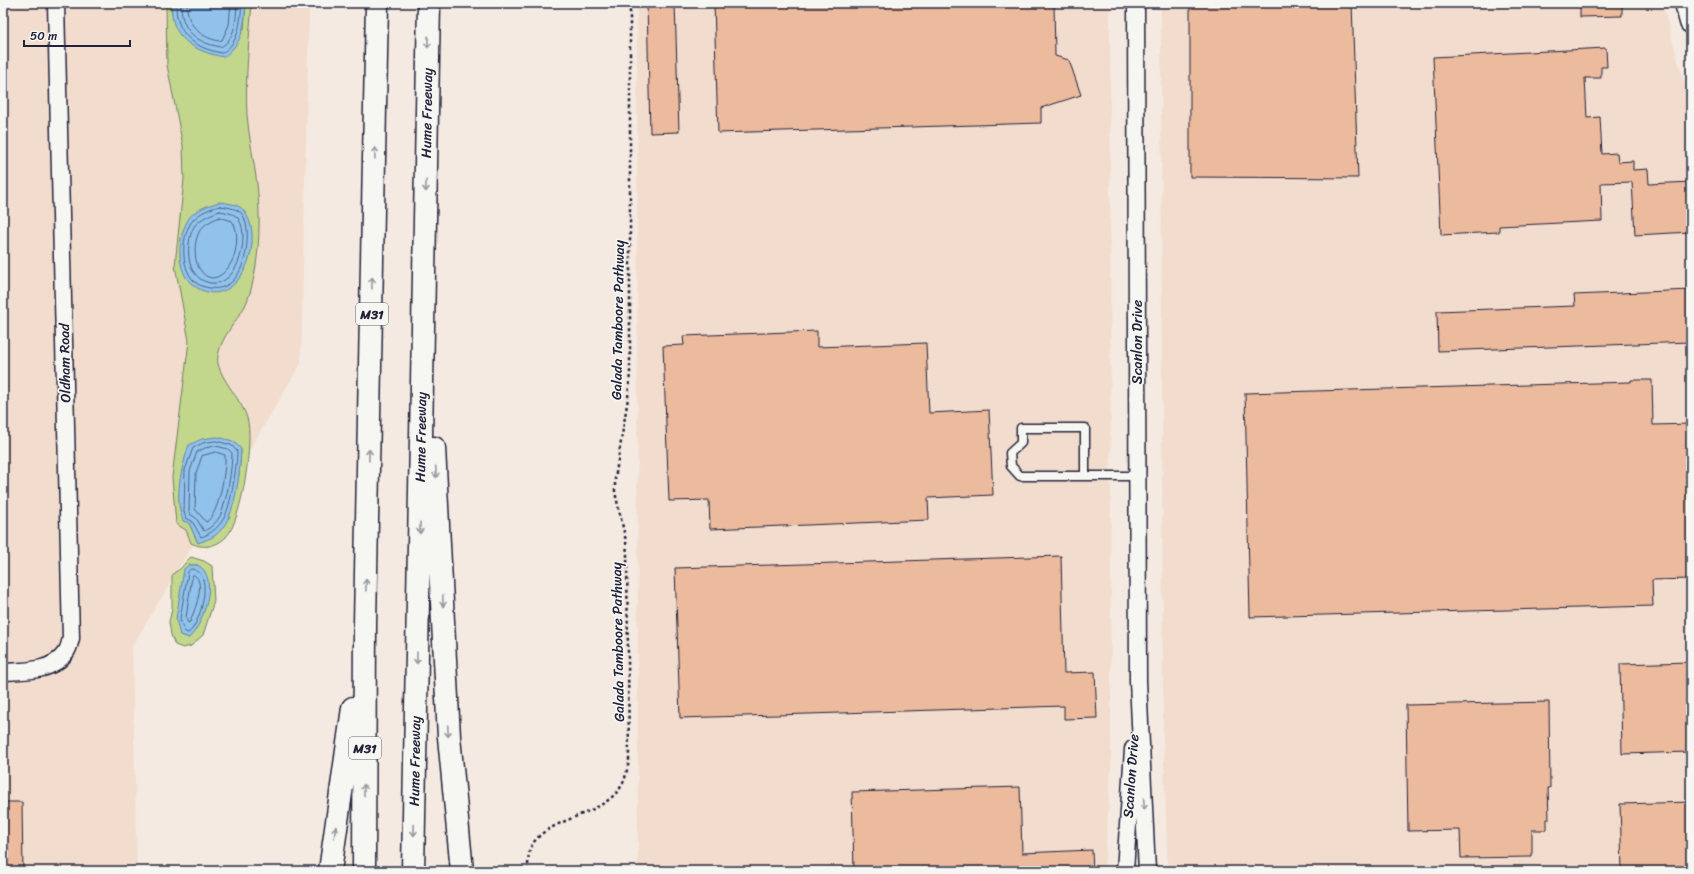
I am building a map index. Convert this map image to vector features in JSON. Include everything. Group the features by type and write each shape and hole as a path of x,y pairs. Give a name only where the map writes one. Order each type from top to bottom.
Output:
{"main road":[{"name":"M31","path":"364,871 366,624 377,3"},
{"name":"Hume Freeway","path":"413,871 429,3"},
{"path":"1686,3 1691,22"},
{"path":"424,279 441,557 449,737 462,871"},
{"path":"330,871 366,624"}],"street":[{"name":"Oldham Road","path":"3,672 25,672 46,668 58,662 67,652 71,638 56,3"},
{"name":"Scanlon Drive","path":"1136,3 1138,681 1147,871"},
{"name":"Scanlon Drive","path":"1125,871 1138,681"}],"lane":[{"path":"1085,476 1085,428 1021,428 1021,442 1010,453 1011,466 1020,476 1085,476 1138,476"}],"path":[{"name":"Galada Tamboore Pathway","path":"528,871 529,854 534,842 543,833 602,805 615,794 622,784 629,761 627,555 626,541 615,492 615,479 628,398 630,372 630,3"}],"shaded area":[{"path":"3,3 309,3 301,363 132,647 137,871 3,871"},
{"path":"637,3 1110,3 1111,771 1104,871 638,871"},
{"path":"1161,3 1662,3 1691,107 1691,871 1168,871 1163,734"}],"green space":[{"path":"166,3 172,3 171,11 244,29 246,3 252,3 248,59 247,115 258,194 258,245 251,291 245,306 222,342 218,356 220,370 240,403 247,418 249,428 248,461 242,498 232,528 226,537 218,543 209,546 200,546 191,543 186,530 176,524 172,477 189,341 175,265 184,179 183,146 167,65","holes":["233,441 241,450 239,475 229,518 198,543 189,523"]},
{"path":"191,557 204,561 212,566 214,601 203,635 191,646 183,648 175,645 171,635 169,622 172,609 172,576","holes":["189,565 198,565 205,572 181,595 183,578"]}],"water":[{"path":"172,3 246,3 242,33 236,45 224,57 213,55 194,47 179,34 174,25"},
{"path":"219,202 233,204 240,207 244,211 250,224 252,240 250,256 244,272 234,284 222,291 209,292 193,285 187,279 181,262 180,243 182,233 190,217 203,208"},
{"path":"217,437 233,441 241,449 240,469 236,492 230,515 220,531 216,535 198,543 189,523 183,521 180,512 179,493 181,473 189,445 202,439"},
{"path":"189,565 198,565 204,570 208,579 209,587 206,606 198,625 189,638 180,635 176,619 184,569"}],"building":[{"path":"647,3 675,3 679,132 650,133"},
{"path":"714,3 1054,3 1055,56 1069,60 1081,95 1041,108 1041,123 718,133"},
{"path":"1190,3 1352,3 1358,178 1190,177"},
{"path":"1580,3 1622,3 1622,16 1580,17"},
{"path":"1606,48 1607,67 1601,67 1601,78 1585,78 1587,118 1600,117 1602,154 1617,153 1618,162 1633,161 1633,170 1648,169 1649,184 1691,182 1691,232 1635,235 1632,182 1601,183 1602,221 1499,226 1499,232 1441,235 1433,57"},
{"path":"1691,290 1691,342 1438,351 1437,311 1575,306 1574,295"},
{"path":"817,331 817,347 926,343 929,413 989,410 993,495 928,498 929,520 710,529 709,500 669,501 663,346 684,345 683,336"},
{"path":"1631,380 1652,380 1653,425 1691,424 1691,579 1652,580 1653,606 1250,617 1245,393 1631,382"},
{"path":"1061,556 1064,673 1095,672 1097,718 1064,719 1064,706 680,718 675,568"},
{"path":"1691,662 1691,752 1622,754 1620,664"},
{"path":"1549,702 1549,819 1547,819 1547,830 1532,830 1532,857 1461,858 1460,830 1408,831 1406,705"},
{"path":"1020,787 1022,853 1092,850 1093,871 854,871 852,792"},
{"path":"3,802 22,802 23,871 3,871"},
{"path":"1691,802 1691,871 1622,871 1620,804"}]}
